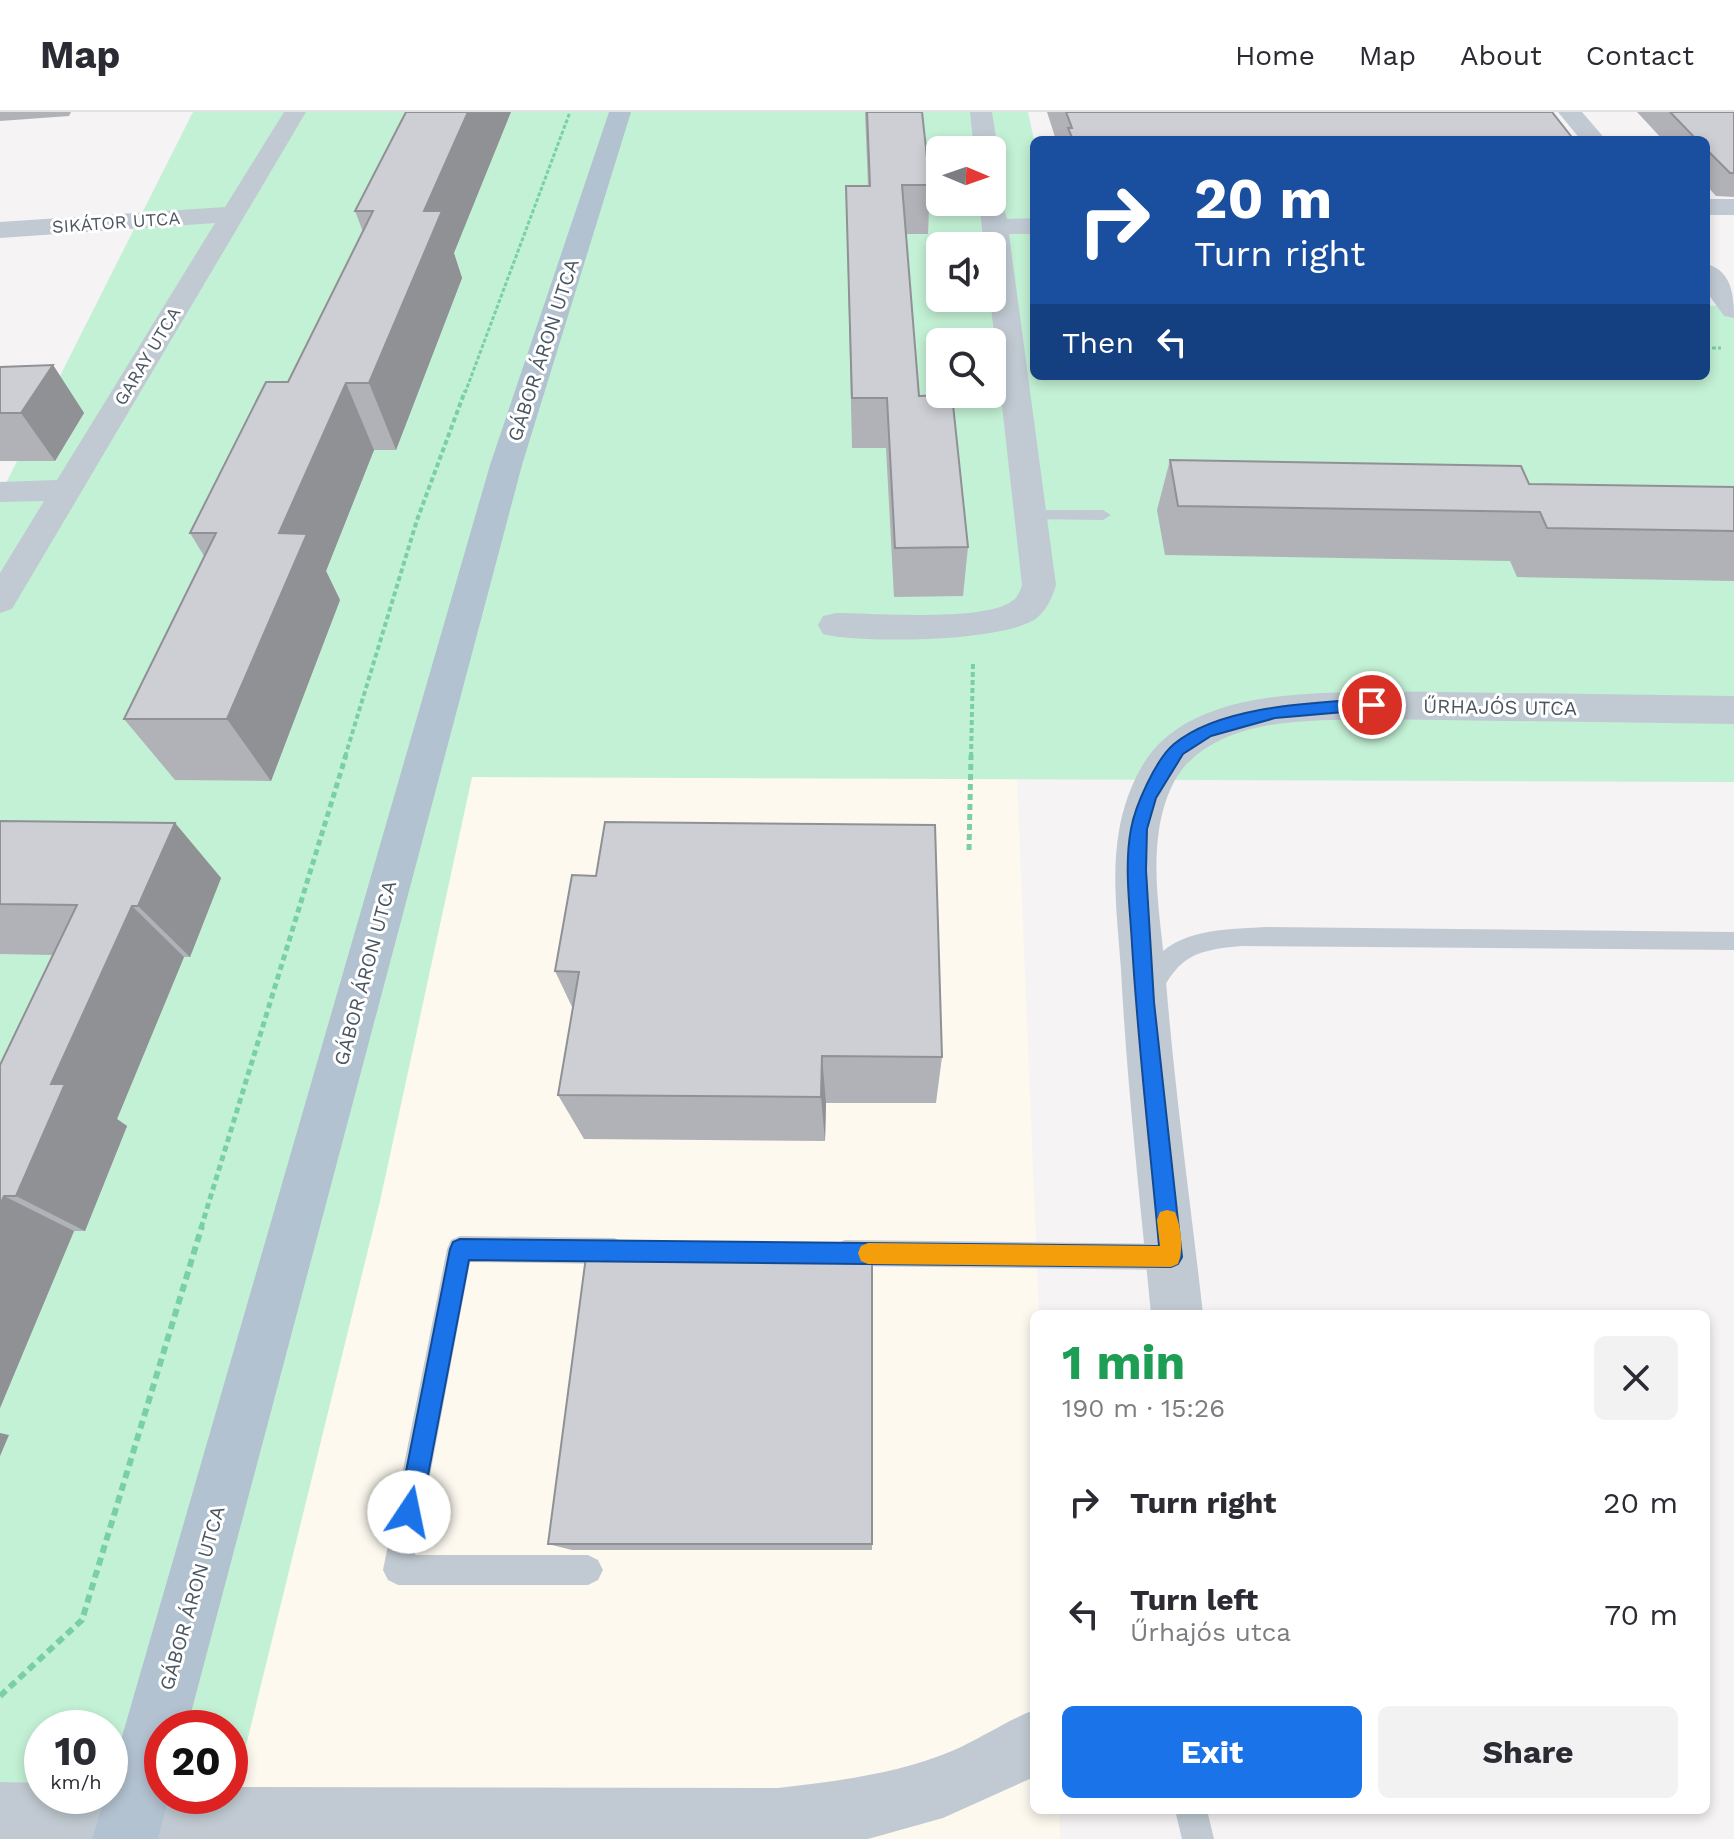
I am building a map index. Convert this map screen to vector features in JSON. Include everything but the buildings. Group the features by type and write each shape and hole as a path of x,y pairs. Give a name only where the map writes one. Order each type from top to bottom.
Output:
{"main road":[{"name":"GÁBOR ÁRON UTCA","path":"128,1829 506,465 620,112"}],"street":[{"name":"GARAY UTCA","path":"0,601 295,112"},
{"path":"981,112 984,136"},
{"path":"1710,207 1734,207"},
{"name":"SIKÁTOR UTCA","path":"0,230 233,214"},
{"path":"836,625 974,623 1016,614 1035,598 1039,585 994,216"},
{"path":"1001,216 1030,225"},
{"path":"1710,277 1734,310"},
{"path":"0,492 66,490"},
{"name":"ŰRHAJÓS UTCA","path":"1177,1310 1145,1002 1137,870 1139,829 1148,797 1178,749 1206,732 1275,712 1372,705 1734,710"},
{"path":"0,1814 128,1829 778,1820 835,1814 928,1794 965,1780 1030,1743"}],"lane":[{"path":"1030,515 1103,515"},
{"path":"1145,1002 1166,962 1187,950 1219,939 1268,936 1734,941"},
{"path":"588,1570 398,1570 460,1249 633,1251"},
{"path":"822,1253 1171,1257"},
{"path":"1192,1814 1198,1839"}],"path":[{"path":"0,1696 82,1620 417,520 570,112"},
{"path":"1710,348 1721,348"},
{"path":"969,850 974,623"}],"shaded area":[{"path":"472,777 1017,778 1039,1310 1030,1310 1030,1814 1059,1814 1060,1839 223,1839 229,1814 248,1814 248,1737 380,1201"}],"green space":[{"path":"193,112 1028,112 1033,136 1030,136 1030,380 1710,380 1710,306 1734,305 1734,782 472,777 380,1201 248,1737 248,1710 144,1710 144,1814 229,1814 223,1839 0,1839 0,495"}],"slow traffic":[{"path":"868,1253 1171,1257 1167,1220"}],"route":[{"path":"409,1512 460,1249 1171,1257 1145,1002 1137,870 1139,829 1148,797 1178,749 1206,732 1235,721 1275,712 1372,705"}]}
